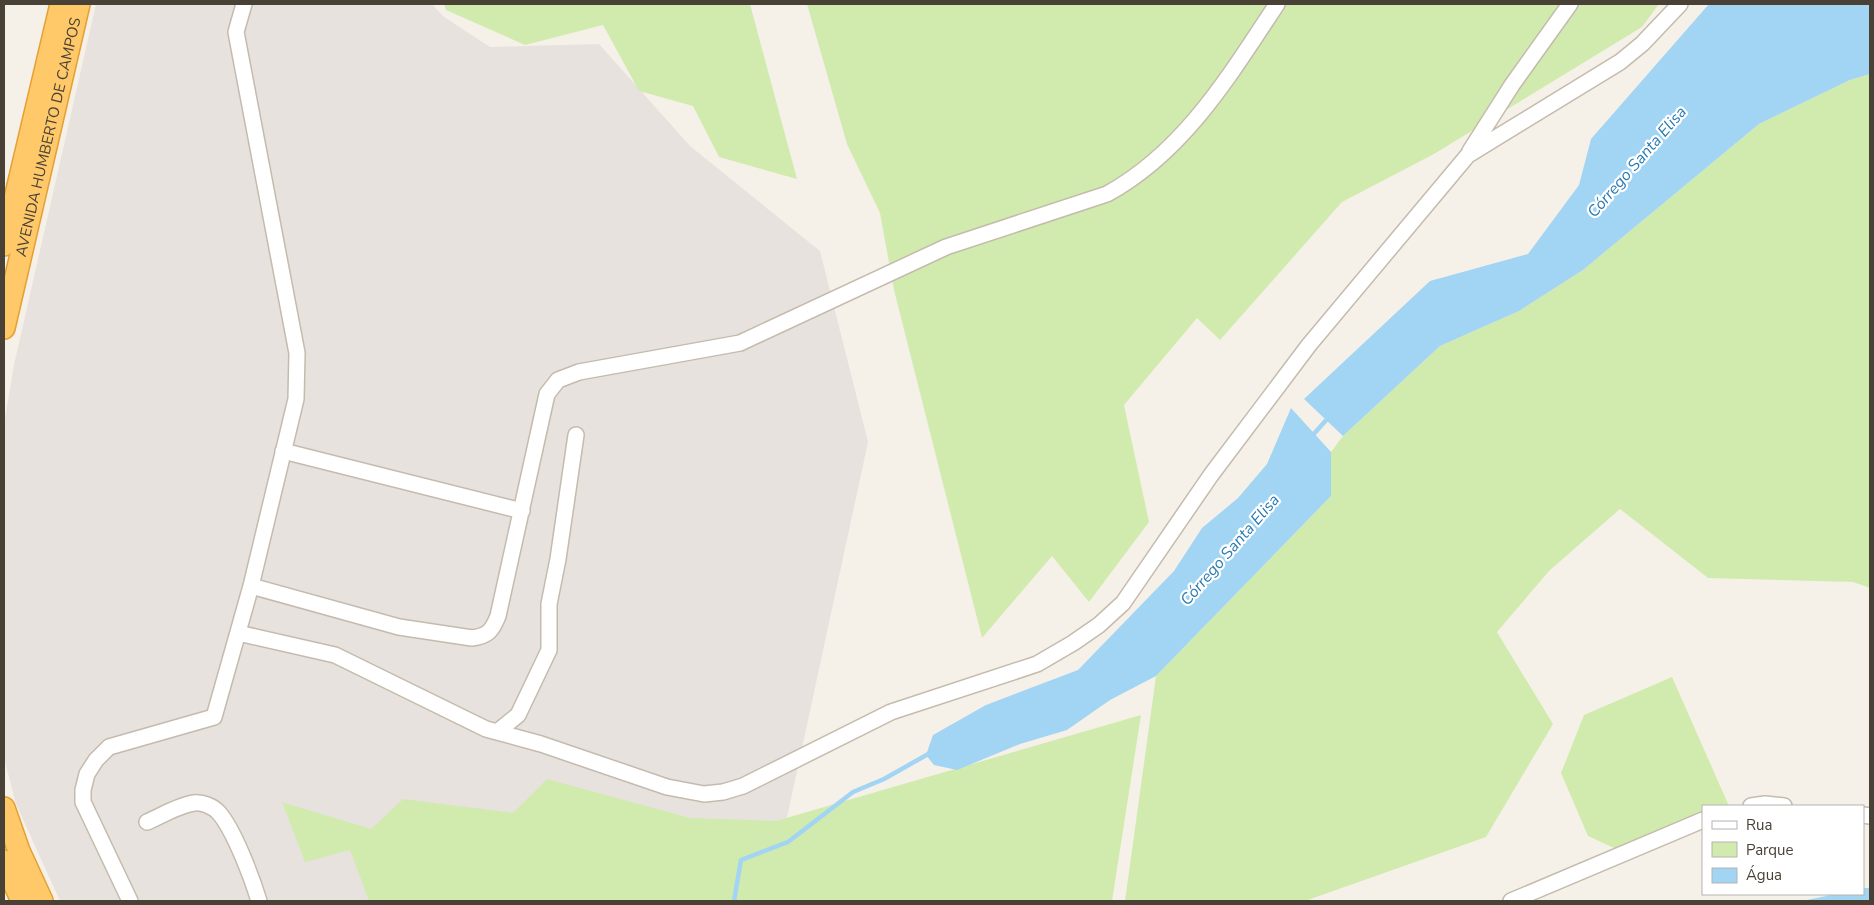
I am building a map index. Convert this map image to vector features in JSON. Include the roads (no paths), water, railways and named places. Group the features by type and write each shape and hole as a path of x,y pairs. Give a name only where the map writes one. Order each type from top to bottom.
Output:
{"highway":[{"name":"AVENIDA HUMBERTO DE CAMPOS","path":"4,245 69,9"},
{"name":"AVENIDA HUMBERTO DE CAMPOS","path":"4,328 69,9"},
{"path":"4,808 19,851 42,901"},
{"path":"4,861 22,901"}],"lane":[{"path":"130,901 84,802 83,790 88,774 96,760 109,747 214,717 251,586 296,399 297,353 236,32 244,4"},
{"path":"251,586 399,626 472,638 484,636 494,627 498,616 548,394 558,380 579,372 740,343 946,247 1107,194 1132,181 1160,158 1192,126 1277,4"},
{"path":"238,633 335,656 486,729 541,744 667,787 704,794 723,792 743,786 891,712 1037,664 1099,626 1124,603 1210,475 1303,353 1468,155 1512,85 1570,4"},
{"path":"1468,155 1620,62 1642,44 1680,4"},
{"path":"497,732 518,715 548,650 549,604 558,559 576,436"},
{"path":"283,451 522,511"},
{"path":"147,822 193,803 212,807 219,813 252,876 259,901"},
{"path":"1758,805 1774,805"},
{"path":"1510,901 1702,820"}],"water":[{"path":"1709,4 1870,4 1870,74 1850,80 1759,124 1583,270 1519,311 1440,346 1343,436 1304,399 1430,281 1528,254 1579,185 1591,139"},
{"path":"1291,408 1331,452 1331,496 1156,676 1110,700 1067,730 1020,744 957,770 934,765 926,755 933,735 986,705 1078,670 1174,571 1202,528 1238,498 1267,464"},
{"path":"1864,888 1870,888 1870,901 1802,901 1831,895 1864,895"}],"waterway":[{"name":"Córrego Santa Elisa","path":"1311,437 1329,417"},
{"name":"Córrego Santa Elisa","path":"734,901 741,860 788,842 853,792 884,779 930,753"}]}
